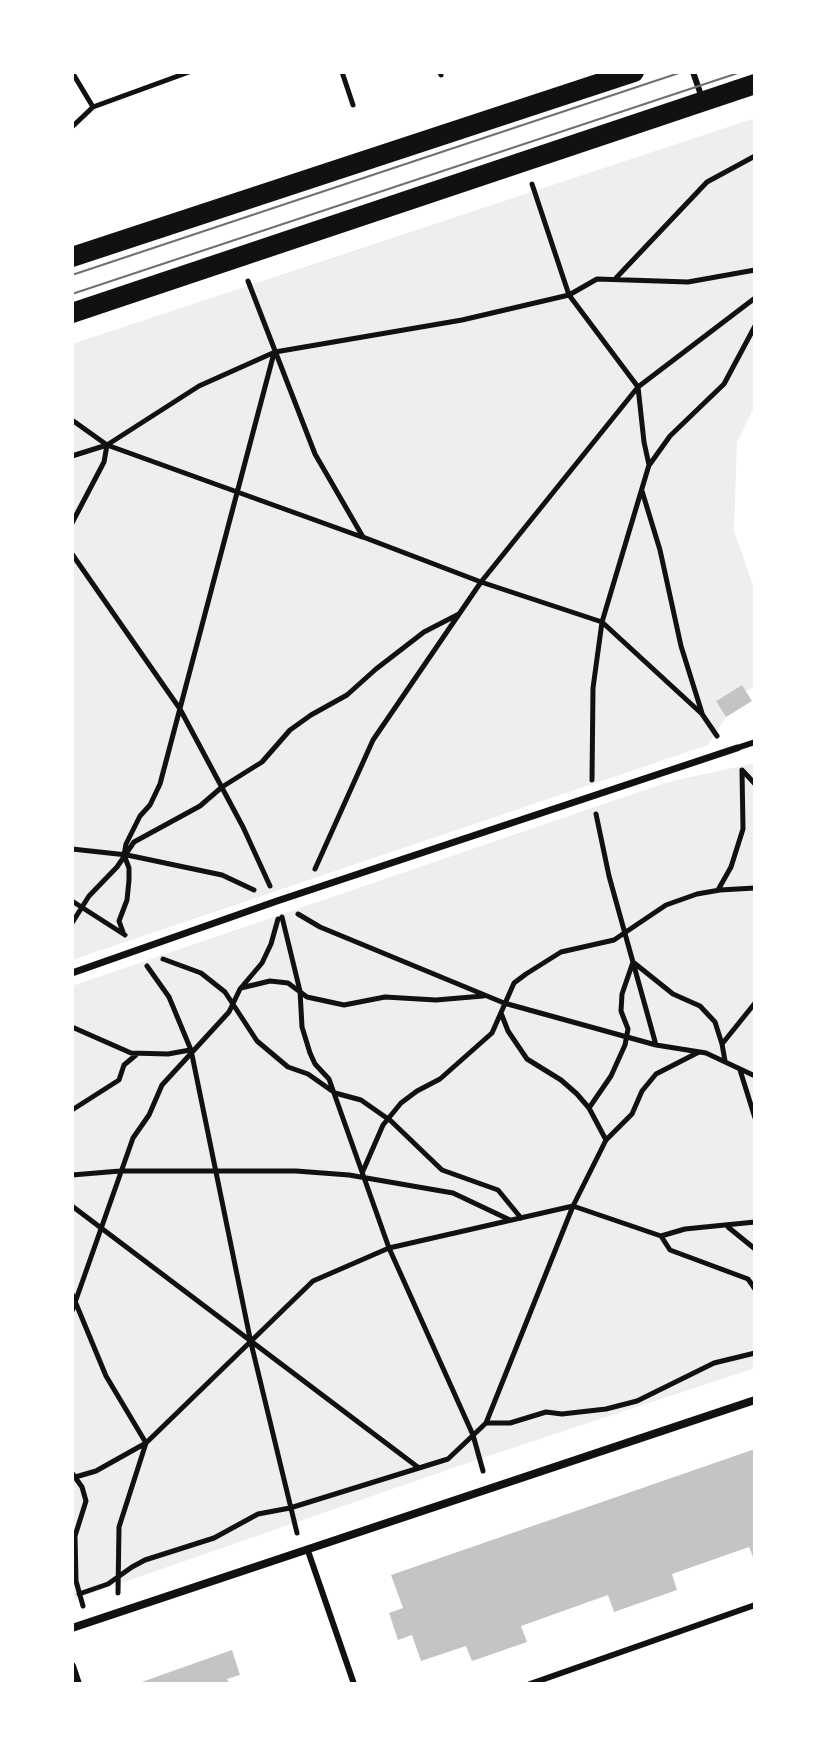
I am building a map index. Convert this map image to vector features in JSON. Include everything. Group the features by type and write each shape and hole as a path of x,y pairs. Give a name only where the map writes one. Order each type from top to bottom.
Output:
{"main road":[{"path":"72,257 634,72"},
{"path":"72,313 755,84"}],"street":[{"path":"72,973 277,901 737,748"},
{"path":"72,1628 755,1400"},
{"path":"72,1666 78,1684"}],"lane":[{"path":"693,72 703,101"},
{"path":"737,748 755,742"},
{"path":"308,1551 354,1684"},
{"path":"530,1684 755,1605"}],"path":[{"path":"72,72 93,107"},
{"path":"72,127 93,107 189,72"},
{"path":"342,72 353,105"},
{"path":"616,279 707,182 755,156"},
{"path":"532,184 569,295 638,387 649,465"},
{"path":"72,456 107,445 199,386 275,352 462,320 569,295 597,279 688,282 755,270"},
{"path":"248,280 315,454 363,537"},
{"path":"305,892 373,740 481,582 638,387 755,298"},
{"path":"656,1045 609,876 592,796 593,688 602,622 649,465 670,436 724,384 755,326"},
{"path":"275,352 160,784 131,832 124,855 129,880 119,921 123,933 169,997 191,1050 251,1343 290,1508 298,1535 308,1551"},
{"path":"72,420 107,445 481,582 602,622 702,714 728,751"},
{"path":"72,523 104,462 107,445"},
{"path":"642,489 660,550 681,646 702,714"},
{"path":"72,554 180,709 243,827 277,901"},
{"path":"72,923 89,896 141,836 200,806 222,787 262,762 290,730 347,695 424,632 459,614"},
{"path":"718,890 731,867 743,829 740,767 755,784"},
{"path":"72,849 124,855 222,875 277,901 320,927 504,1003 656,1045 699,1052 755,1076"},
{"path":"364,1175 383,1125 401,1103 440,1079 492,1033 514,983 561,952 614,940 666,905 718,890 755,888"},
{"path":"72,901 123,933"},
{"path":"74,1308 133,1138 149,1115 162,1085 229,1012 240,989 262,963 271,944 280,910 300,991 302,1027 310,1053 335,1093 389,1248 473,1435 484,1472"},
{"path":"136,950 201,973 225,992 257,1041 288,1067 308,1074 335,1093 361,1100 389,1119 442,1170 498,1190 521,1218"},
{"path":"589,1108 611,1076 627,1037 628,1029 621,1004 633,962"},
{"path":"633,962 673,994 700,1006 715,1022 725,1062"},
{"path":"240,989 270,981 288,983 319,1001 344,1005 385,997 436,1000 485,995"},
{"path":"722,1044 755,1003"},
{"path":"501,1013 508,1031 527,1059 561,1080 589,1108 606,1140"},
{"path":"72,1027 131,1053 168,1054 191,1050"},
{"path":"79,1594 108,1584 119,1575 162,1554 214,1538 258,1514 290,1508 448,1459 486,1423 573,1206 606,1140 632,1114 642,1091 656,1074 699,1052"},
{"path":"72,1110 119,1080 124,1065 138,1054"},
{"path":"740,1070 755,1118"},
{"path":"72,1175 120,1171 296,1171 364,1175 434,1187 510,1220"},
{"path":"72,1206 420,1468"},
{"path":"83,1607 76,1581 75,1536 86,1501 82,1487 73,1476 96,1471 146,1443 313,1281 389,1248 573,1206 661,1236 685,1229 755,1222"},
{"path":"727,1226 755,1249"},
{"path":"661,1236 670,1250 748,1279 755,1289"},
{"path":"72,1294 74,1308 106,1376 146,1443 119,1527 118,1595"},
{"path":"486,1423 510,1423 546,1412 562,1414 606,1409 637,1401 714,1363 755,1353"}],"shaded area":[{"path":"755,118 755,405 737,442 734,531 755,591 755,687 745,691 742,685 716,700 726,717 708,745 72,960 72,344"},
{"path":"755,763 755,1368 479,1459 72,1600 72,986 668,782"}],"building":[{"path":"742,685 752,701 726,717 716,701"},
{"path":"755,1449 755,1562 749,1547 672,1574 677,1590 614,1612 608,1595 521,1626 527,1642 472,1661 466,1646 421,1661 412,1635 398,1640 389,1613 403,1608 391,1575"},
{"path":"232,1650 240,1675 227,1679 229,1684 136,1684"}],"tram line":[{"path":"72,275 682,72"},
{"path":"72,294 741,72"}]}
